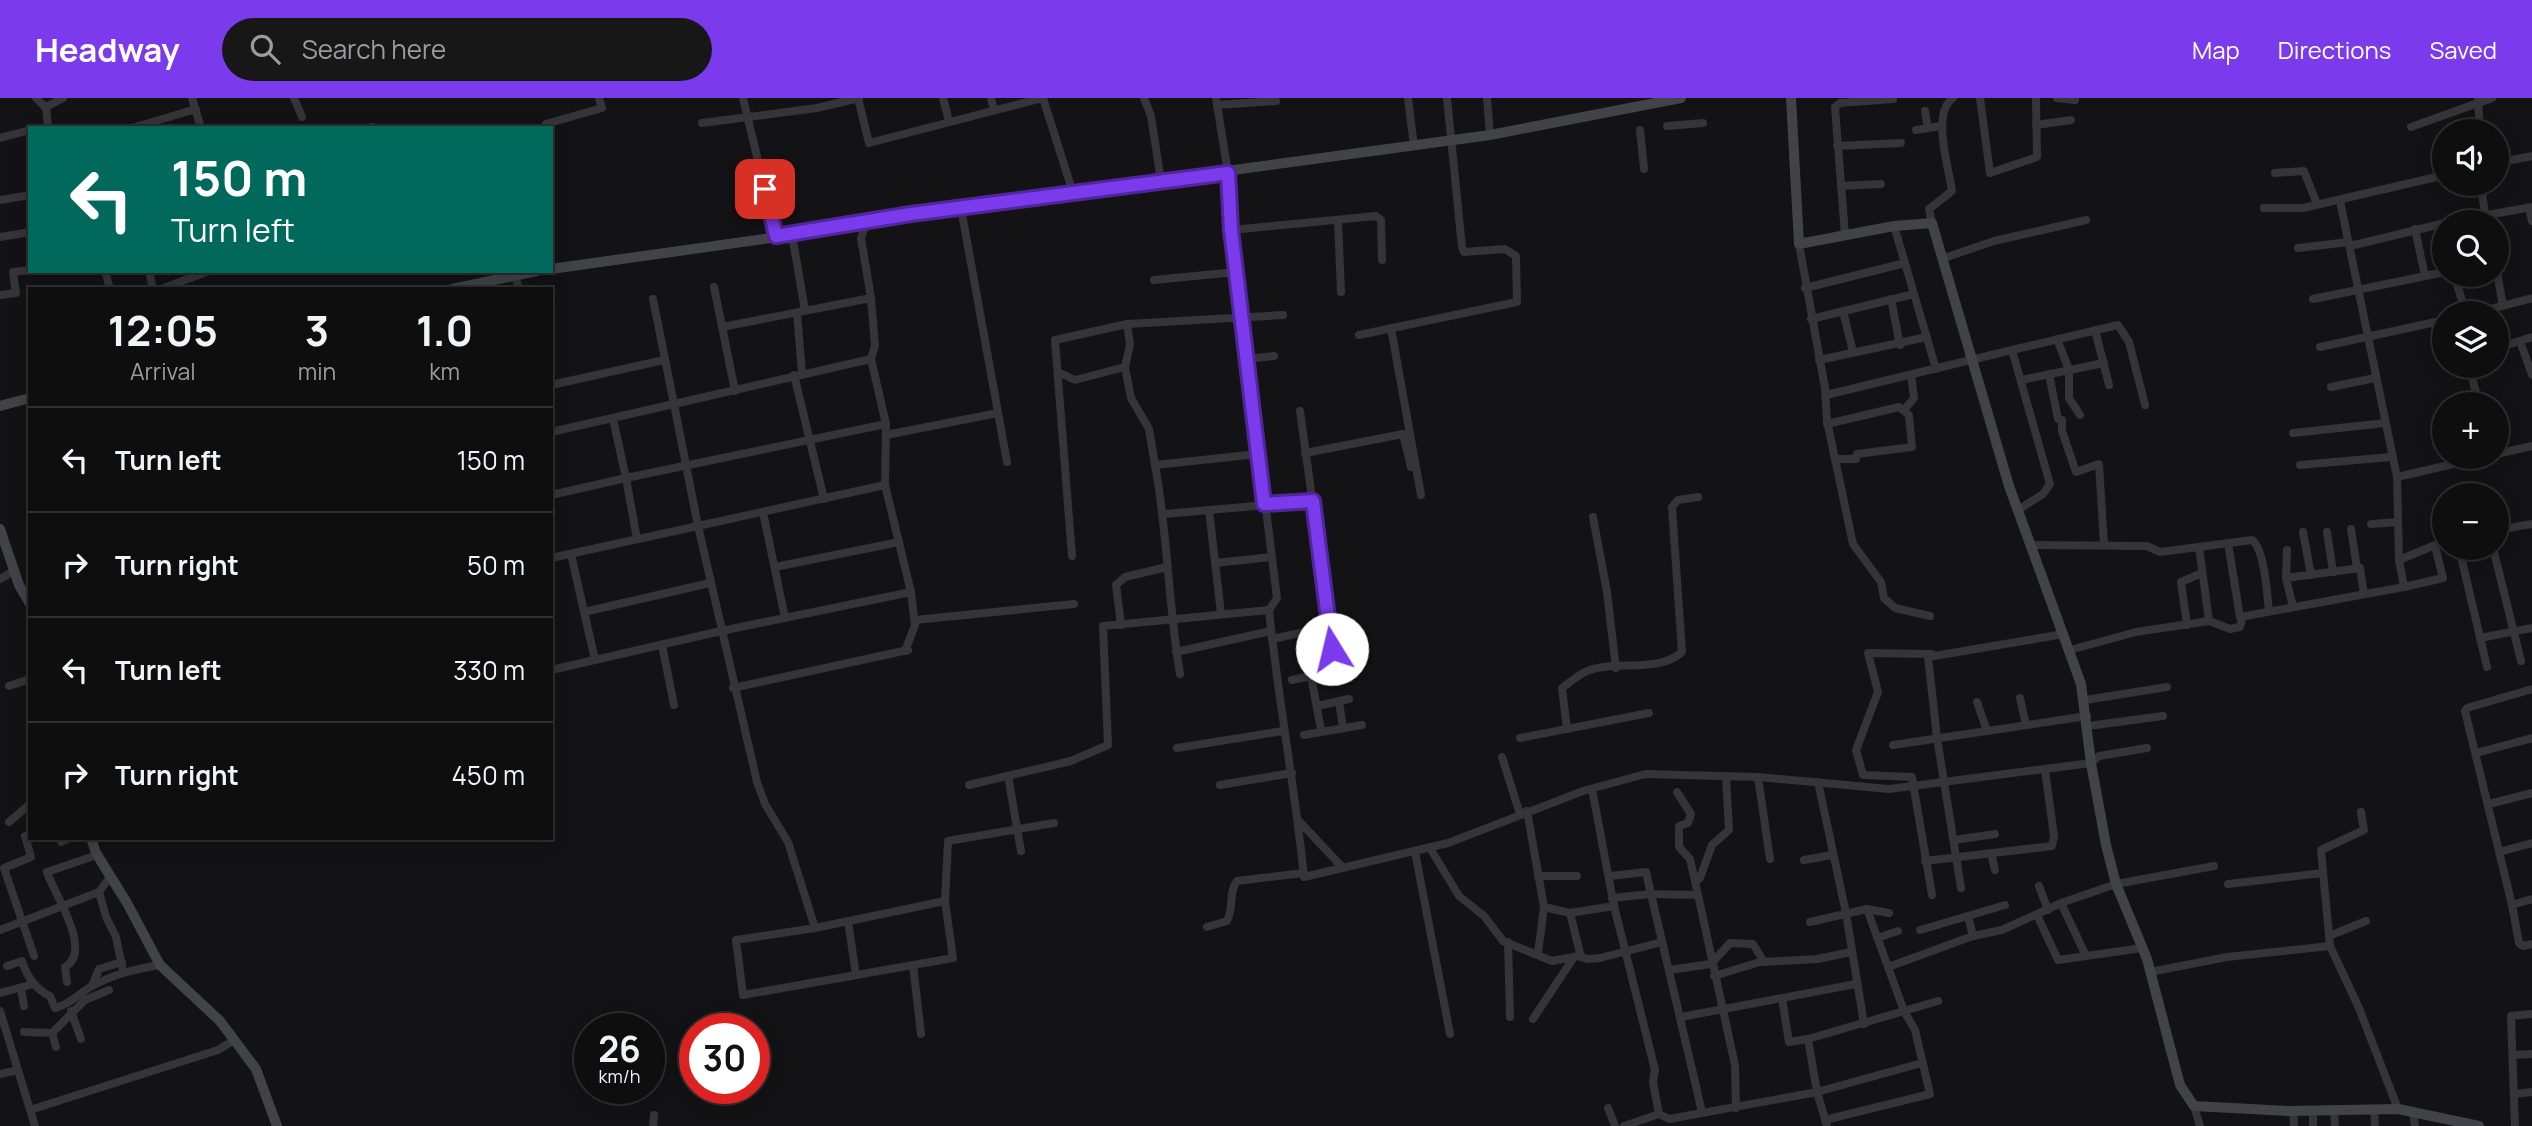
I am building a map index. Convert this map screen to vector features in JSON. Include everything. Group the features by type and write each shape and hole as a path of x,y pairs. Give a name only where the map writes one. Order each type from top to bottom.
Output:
{"street":[{"path":"36,98 46,108 45,126"},
{"path":"46,108 62,98"},
{"path":"192,98 200,126"},
{"path":"294,98 302,117"},
{"path":"546,124 602,108 599,98"},
{"path":"743,98 776,236"},
{"path":"815,98 817,108"},
{"path":"702,123 817,108 859,98 869,143 1043,98 1073,193"},
{"path":"943,98 949,121"},
{"path":"991,98 994,110"},
{"path":"1144,98 1151,116 1161,181"},
{"path":"1408,98 1413,146"},
{"path":"1359,334 1517,302 1516,256 1506,249 1464,251 1462,247 1447,98"},
{"path":"1487,98 1490,135"},
{"path":"553,269 792,235 867,221 1490,135 1681,98"},
{"path":"1791,98 1799,244 1805,288 1826,395 1827,424 1853,544 1881,582 1884,597 1895,608 1930,616"},
{"path":"1953,98 1947,106 1941,126 1952,191 1929,209 1932,223 2018,510 2070,650 2085,701 2091,763 2116,884 2150,972 2180,1085 2194,1106 2200,1126"},
{"path":"1980,98 1990,173 2037,157 2036,98"},
{"path":"2057,98 2075,100"},
{"path":"2411,127 2478,100 2492,98"},
{"path":"1845,235 1835,107 1840,103 1893,99"},
{"path":"2478,100 2479,119"},
{"path":"1276,101 1216,102 1228,173 1231,230 1278,598 1269,610 1271,635 1283,732 1292,773 1304,877 1430,848 1523,812 1645,774 1758,777 1889,789 2091,763 2099,756 2147,748"},
{"path":"143,126 196,109"},
{"path":"1925,111 1928,128"},
{"path":"2036,125 2071,120"},
{"path":"1667,126 1703,123"},
{"path":"1916,130 1941,126"},
{"path":"1640,130 1644,169"},
{"path":"0,138 28,131"},
{"path":"1837,146 1901,144"},
{"path":"2509,161 2532,156"},
{"path":"2275,173 2304,171 2317,204"},
{"path":"2264,208 2303,208 2432,178"},
{"path":"1841,186 1881,184"},
{"path":"0,200 28,195"},
{"path":"2340,201 2397,477 2399,560 2403,587"},
{"path":"961,208 1007,463"},
{"path":"2509,213 2530,208 2532,221"},
{"path":"1231,230 1379,217 1382,260"},
{"path":"1338,220 1341,292"},
{"path":"1944,258 1994,241 2086,220"},
{"path":"733,688 908,650 915,621 911,592 885,485 886,424 871,359 875,346 871,298 861,237 867,221"},
{"path":"1799,244 1894,226 1932,223"},
{"path":"1894,226 1936,369"},
{"path":"2298,248 2349,244 2432,226"},
{"path":"2415,229 2425,276"},
{"path":"0,237 28,232"},
{"path":"792,235 801,311 798,375 809,439 824,499"},
{"path":"1805,288 1905,263"},
{"path":"0,295 16,293 13,272 28,270"},
{"path":"1154,280 1236,272"},
{"path":"461,287 523,273"},
{"path":"165,287 194,274"},
{"path":"516,274 519,287"},
{"path":"2313,299 2432,275"},
{"path":"714,287 735,391"},
{"path":"1811,319 1914,293"},
{"path":"722,327 871,298"},
{"path":"2509,304 2532,298"},
{"path":"653,299 710,583 757,782 765,804 788,842 815,928"},
{"path":"1891,299 1900,345"},
{"path":"1843,311 1853,352"},
{"path":"1072,556 1055,340 1127,324 1283,315"},
{"path":"2320,347 2432,323"},
{"path":"1127,324 1130,344 1125,366 1131,398 1149,429 1156,465 1164,514 1171,619 1180,674"},
{"path":"1826,395 2118,325 2129,342 2145,405"},
{"path":"1391,328 1421,495"},
{"path":"2095,330 2109,385"},
{"path":"1819,360 1900,345 1927,337"},
{"path":"2509,344 2532,337"},
{"path":"2057,339 2069,370 2069,398 2080,415"},
{"path":"2520,341 2532,375"},
{"path":"2012,350 2050,484 2043,494 2018,510"},
{"path":"1247,359 1274,356"},
{"path":"553,432 871,359"},
{"path":"553,385 664,360"},
{"path":"2021,380 2104,363"},
{"path":"1058,372 1075,380 1125,366"},
{"path":"1904,410 1914,398 1911,374"},
{"path":"2049,374 2054,401 2076,472 2099,464 2104,545"},
{"path":"2331,387 2375,378"},
{"path":"2054,401 2069,398"},
{"path":"0,406 28,399"},
{"path":"1827,424 1899,407 1909,415 1912,447 1857,454 1856,459 1850,462 1835,460"},
{"path":"1300,411 1336,671"},
{"path":"886,435 998,413"},
{"path":"613,419 637,539"},
{"path":"2293,433 2385,422"},
{"path":"553,495 886,424"},
{"path":"1305,453 1403,434 1415,483"},
{"path":"2509,451 2532,446"},
{"path":"1156,465 1258,454"},
{"path":"2300,465 2391,457"},
{"path":"2397,477 2432,469"},
{"path":"553,558 885,485"},
{"path":"1567,729 1562,688 1586,671 1677,657 1682,652 1672,507 1678,500 1698,497"},
{"path":"1164,514 1313,501"},
{"path":"1209,510 1221,614"},
{"path":"763,512 785,618"},
{"path":"1593,517 1607,593 1615,668"},
{"path":"2371,524 2398,522"},
{"path":"2509,528 2532,524"},
{"path":"2351,529 2364,594"},
{"path":"0,530 14,571 28,600"},
{"path":"2303,532 2311,575"},
{"path":"2328,532 2333,572"},
{"path":"2030,545 2147,546 2160,552 2252,540 2258,544 2269,611"},
{"path":"775,567 899,542"},
{"path":"2228,543 2240,617 2443,578 2438,560"},
{"path":"2199,547 2209,621"},
{"path":"2399,560 2432,547"},
{"path":"2287,550 2286,578 2293,607"},
{"path":"571,554 595,660"},
{"path":"1215,563 1272,557"},
{"path":"2462,560 2487,667"},
{"path":"2496,560 2521,661"},
{"path":"1121,625 1116,585 1125,577 1146,569 1167,567"},
{"path":"2286,578 2357,568"},
{"path":"0,579 14,571"},
{"path":"2187,625 2181,582 2202,573"},
{"path":"584,612 710,583"},
{"path":"553,670 721,631 911,592"},
{"path":"915,621 1074,604"},
{"path":"968,785 1071,761 1108,745 1103,626 1269,610"},
{"path":"2070,650 2136,632 2209,621 2230,629 2240,627 2243,616"},
{"path":"1176,652 1328,627"},
{"path":"2480,638 2532,628"},
{"path":"1932,895 1912,777 1863,775 1856,750 1878,692 1868,653 1932,654 2064,634"},
{"path":"662,645 674,705"},
{"path":"1932,654 1928,657 1928,663 1937,738 1961,888"},
{"path":"1292,680 1352,667"},
{"path":"1311,676 1321,730"},
{"path":"9,686 28,680"},
{"path":"2085,701 2167,687"},
{"path":"2532,689 2467,708 2465,717 2489,804 2519,943 2523,946 2532,944"},
{"path":"2020,698 2026,725"},
{"path":"1317,706 1349,699"},
{"path":"1339,701 1343,728"},
{"path":"1977,702 1987,731"},
{"path":"1520,738 1649,713"},
{"path":"1893,745 2026,725 2163,716"},
{"path":"1304,735 1362,725"},
{"path":"1177,748 1283,732"},
{"path":"2476,753 2532,738"},
{"path":"1502,757 1523,812 1544,907 1538,953"},
{"path":"1925,861 2052,846 2054,836 2045,770"},
{"path":"1220,785 1292,773"},
{"path":"1008,776 1021,850"},
{"path":"1696,881 1712,845 1729,830 1726,777"},
{"path":"1758,777 1770,859"},
{"path":"1818,782 1846,913 1864,1024"},
{"path":"1592,789 1624,953 1638,993 1655,1070 1653,1082 1659,1114"},
{"path":"1677,792 1691,814 1688,823 1679,826 1679,847 1690,859 1696,881 1711,964 1735,1065 1736,1108"},
{"path":"2489,804 2532,793"},
{"path":"9,822 28,806"},
{"path":"2361,812 2364,830 2321,850 2330,946 2359,1008 2398,1109"},
{"path":"1298,820 1343,869"},
{"path":"945,901 815,928 736,940 743,995 953,958 945,901 948,841 1017,827 1054,823"},
{"path":"1954,840 1995,834"},
{"path":"25,836 31,857 4,868 20,922 34,956"},
{"path":"61,842 66,840"},
{"path":"92,840 97,855 160,965 220,1021 256,1069 277,1126"},
{"path":"2499,852 2532,843"},
{"path":"1430,848 1459,896 1484,916 1508,942 1552,961 1577,957 1600,958 1662,942"},
{"path":"1415,852 1450,1034"},
{"path":"1991,853 1995,870"},
{"path":"67,982 65,967 73,961 75,954 65,905 47,872 97,855"},
{"path":"1804,860 1832,855"},
{"path":"1888,967 1973,936 2002,930 2062,903 2116,884 2214,866"},
{"path":"1610,876 1646,872 1702,1112"},
{"path":"1207,927 1227,921 1231,914 1231,888 1237,881 1304,873"},
{"path":"2228,884 2323,873"},
{"path":"1538,876 1577,876"},
{"path":"0,930 99,892 110,877"},
{"path":"2039,886 2048,910"},
{"path":"99,892 106,917 116,937 122,967"},
{"path":"1544,907 1570,913 1651,894 1699,895"},
{"path":"2512,905 2532,899"},
{"path":"2062,903 2085,956"},
{"path":"1920,930 2005,905"},
{"path":"1808,1039 1826,1123 1930,1094 1915,1030 1904,1012 1867,909"},
{"path":"1810,922 1867,909 1889,913"},
{"path":"1533,1019 1577,957 1570,913"},
{"path":"2037,915 2058,960 2142,947"},
{"path":"1968,916 1973,936"},
{"path":"848,921 856,975"},
{"path":"2329,936 2366,922"},
{"path":"1877,938 1898,930"},
{"path":"1508,942 1510,1017"},
{"path":"1669,970 1711,964 1730,943 1753,944 1763,961"},
{"path":"2150,972 2227,957 2330,946"},
{"path":"1714,976 1763,961 1817,959 1851,952"},
{"path":"7,965 22,961 26,975 38,992 50,996 55,1008 69,1005 122,967"},
{"path":"92,986 99,969 160,965"},
{"path":"913,965 921,1034"},
{"path":"0,993 34,984"},
{"path":"1681,1017 1856,984"},
{"path":"21,988 24,1006"},
{"path":"24,1032 52,1033 85,1000 108,990"},
{"path":"1782,998 1790,1042 1864,1024 1938,1001"},
{"path":"69,1005 81,1039"},
{"path":"0,1011 35,1126"},
{"path":"2515,1126 2511,1016 2532,1014"},
{"path":"52,1033 56,1047"},
{"path":"30,1110 218,1050 234,1040"},
{"path":"2513,1055 2532,1054"},
{"path":"1624,1126 1659,1114 1669,1119 1817,1091 1922,1063"},
{"path":"0,1074 18,1070"},
{"path":"2514,1094 2532,1092"},
{"path":"2194,1106 2293,1111 2398,1109 2472,1125"},
{"path":"1608,1108 1615,1126"},
{"path":"2313,1110 2313,1126"},
{"path":"2334,1110 2335,1126"},
{"path":"2374,1110 2375,1126"},
{"path":"2293,1111 2294,1126"},
{"path":"2413,1112 2416,1126"},
{"path":"653,1126 654,1115"}],"route":[{"path":"765,189 776,236 911,214 1228,173 1231,230 1264,504 1313,501 1332,649"}]}
